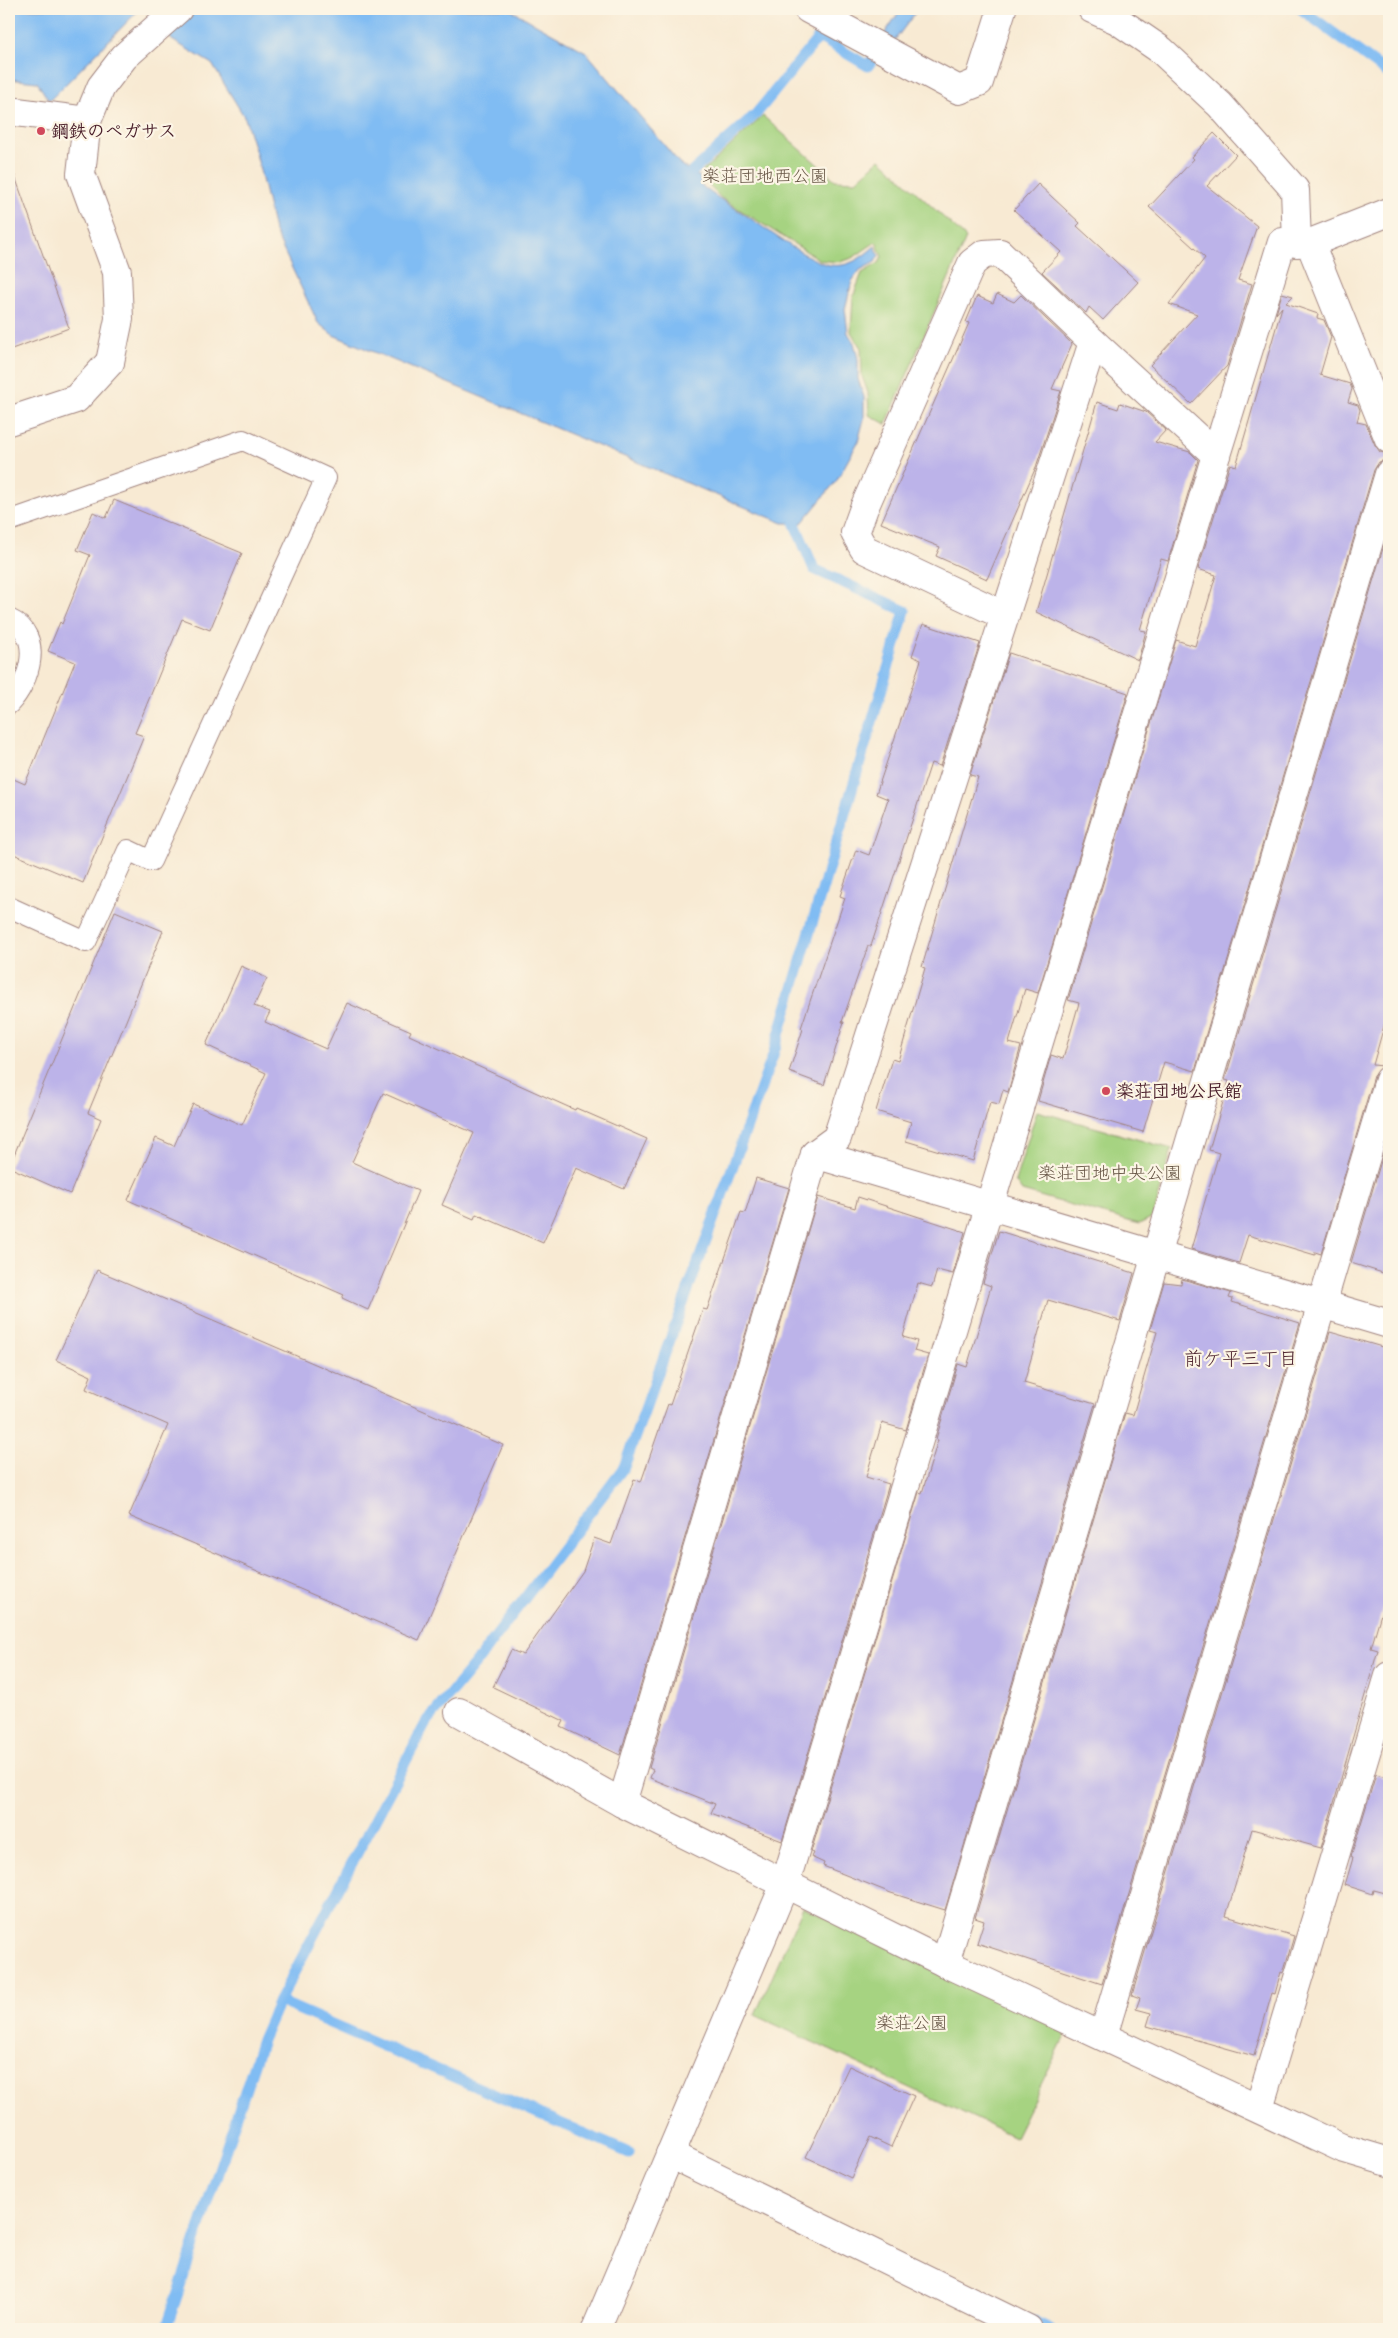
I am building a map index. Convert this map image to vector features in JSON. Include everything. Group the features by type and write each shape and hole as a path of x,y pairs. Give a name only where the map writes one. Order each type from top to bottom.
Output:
{"street":[{"path":"9,421 76,399 110,362 119,319 117,272 81,174 88,121 101,87 124,57 178,9"},
{"path":"808,9 959,90 979,82 1002,9"},
{"path":"1092,9 1116,20 1161,50 1220,105 1295,190 1303,243 1389,439"},
{"path":"9,111 88,121"},
{"path":"596,2329 785,1884 1282,242 1303,243 1389,212"},
{"path":"1005,616 864,549 855,533 864,508 972,263 984,254 1000,253 1216,455"},
{"path":"622,1803 816,1154 836,1138 1093,342"},
{"path":"945,1963 1389,474"},
{"path":"1103,2036 1389,1080"},
{"path":"816,1154 1389,1324"},
{"path":"1259,2108 1380,1741 1389,1676"},
{"path":"460,1712 622,1803 945,1963 1342,2148 1389,2162"},
{"path":"670,2154 1028,2329"}],"lane":[{"path":"9,521 243,440 326,478 151,861 128,850 86,942 9,907"},
{"path":"9,619 26,633 31,643 31,650 30,665 17,695 9,704"}],"green space":[{"name":"楽荘団地西公園","path":"763,116 835,180 856,181 880,159 966,238 886,424 869,415 868,393 862,376 861,348 851,332 853,297 862,273 879,263 882,257 876,242 856,256 845,260 820,260 721,198 707,184 703,171"},
{"name":"楽荘団地中央公園","path":"1037,1111 1172,1149 1153,1217 1139,1224 1022,1191 1015,1181"},
{"name":"楽荘公園","path":"803,1907 1068,2030 1015,2137 755,2015"}],"water":[{"path":"9,9 140,9 49,101 37,82 9,79"},
{"path":"147,9 509,9 586,52 681,165 700,177 702,186 785,242 810,257 830,265 843,265 855,261 875,246 879,255 875,262 860,270 852,281 845,309 848,333 854,343 858,359 858,379 864,397 864,419 858,442 837,480 802,523 783,523 333,335 318,323 274,230 256,153 245,118 212,64 172,40"},
{"path":"901,9 918,9 892,44 881,39"}],"building":[{"path":"1214,133 1236,155 1207,186 1257,226 1238,280 1252,284 1227,366 1191,404 1150,365 1197,314 1169,304 1205,258 1149,207 1194,159 1192,157"},
{"path":"13,171 69,328 9,350 9,172"},
{"path":"1038,184 1080,223 1077,226 1138,282 1103,320 1089,307 1086,313 1042,272 1061,252 1014,210"},
{"path":"1282,293 1293,296 1286,303 1318,314 1317,318 1324,320 1331,337 1320,375 1350,384 1352,389 1348,402 1358,405 1360,410 1357,422 1366,424 1375,445 1380,452 1389,454 1389,459 1379,462 1374,470 1195,1071 1164,1062 1143,1132 1038,1101 1051,1055 1063,1059 1079,1003 1068,1000 1176,640 1195,646 1216,575 1198,569 1230,464 1236,466 1282,307 1276,314"},
{"path":"997,294 1014,302 1021,295 1072,344 1052,389 1061,391 1036,467 987,579 936,556 940,547 881,523 969,323 966,322 977,296 993,303"},
{"path":"1097,402 1118,409 1120,403 1146,412 1166,430 1155,442 1190,452 1198,460 1168,561 1161,559 1140,630 1146,631 1138,660 1036,612"},
{"path":"114,500 242,553 210,630 182,619 135,733 144,736 83,883 9,852 9,777 25,784 75,662 48,651 60,622 62,624 90,555 77,550 93,512 106,518"},
{"path":"1389,528 1389,1008 1373,1065 1383,1066 1374,1076 1321,1254 1315,1252 1315,1255 1248,1235 1239,1263 1191,1249 1219,1153 1209,1150 1229,1081 1225,1080"},
{"path":"923,624 980,643 940,766 931,763 871,946 868,946 842,1022 844,1022 824,1085 789,1072 803,1029 801,1028 845,898 840,896 856,850 869,855 888,799 876,794 921,660 912,656"},
{"path":"1009,653 1128,693 1038,993 1025,989 1009,1043 1021,1046 1008,1092 1003,1090 999,1104 990,1102 973,1161 906,1141 911,1122 876,1111 892,1059 898,1061 925,968 922,967 978,777 970,775"},
{"path":"115,911 163,931 88,1113 101,1119 70,1194 9,1167"},
{"path":"241,966 267,978 254,1006 270,1012 265,1022 326,1049 347,1003 411,1031 409,1035 486,1070 575,1110 576,1108 647,1139 624,1189 576,1168 543,1243 476,1214 474,1219 442,1205 474,1133 383,1093 352,1162 418,1191 368,1310 342,1298 344,1295 128,1200 156,1138 174,1146 193,1104 242,1125 266,1073 206,1045"},
{"path":"1389,1134 1389,1275 1351,1263"},
{"path":"756,1178 789,1188 620,1755 561,1727 564,1721 493,1687 511,1650 523,1655 583,1571 594,1538 611,1544 634,1479 641,1482 703,1309 707,1310 741,1212 745,1213"},
{"path":"818,1197 855,1208 858,1197 965,1232 953,1274 937,1270 932,1287 918,1283 903,1337 917,1341 914,1351 928,1355 906,1430 882,1423 866,1477 889,1484 782,1841 711,1813 715,1804 650,1778 653,1770 649,1768"},
{"path":"999,1231 1134,1273 1120,1321 1048,1300 1024,1383 1095,1404 945,1910 891,1893 823,1866 824,1863 811,1857 813,1853 811,1852 919,1492 922,1493 938,1440 936,1439 958,1364 967,1367 991,1286 983,1283"},
{"path":"97,1270 503,1445 419,1640 129,1516 168,1425 86,1389 91,1376 56,1360"},
{"path":"1182,1279 1231,1293 1229,1298 1233,1299 1232,1302 1300,1323 1102,1984 977,1943 984,1921 975,1918 1125,1413 1133,1415 1157,1332 1150,1330 1164,1282 1181,1284"},
{"path":"1330,1332 1389,1349 1389,1586 1371,1648 1378,1650 1321,1848 1252,1829 1226,1916 1294,1936 1275,1994 1272,1993 1254,2056 1147,2026 1151,2013 1136,2009 1140,1998 1132,1995"},
{"path":"1376,1774 1389,1778 1389,1894 1374,1890 1373,1894 1345,1885 1353,1858 1351,1857"},
{"path":"849,2066 914,2096 891,2147 870,2137 851,2178 806,2157"}],"waterway":[{"path":"1301,9 1389,74"},
{"path":"681,182 756,114 819,37 868,66 874,57"},
{"path":"166,2329 262,2040 279,2001 426,1723 475,1664 624,1467 773,1055 905,611 814,569 795,524"},
{"path":"279,2001 629,2153"},
{"path":"1029,2319 1050,2329"}],"place":[{"name":"鋼鉄のペガサス","path":"41,131"},
{"name":"楽荘団地公民館","path":"1106,1091"}],"district":[{"name":"前ケ平三丁目","path":"1241,1358"}]}
